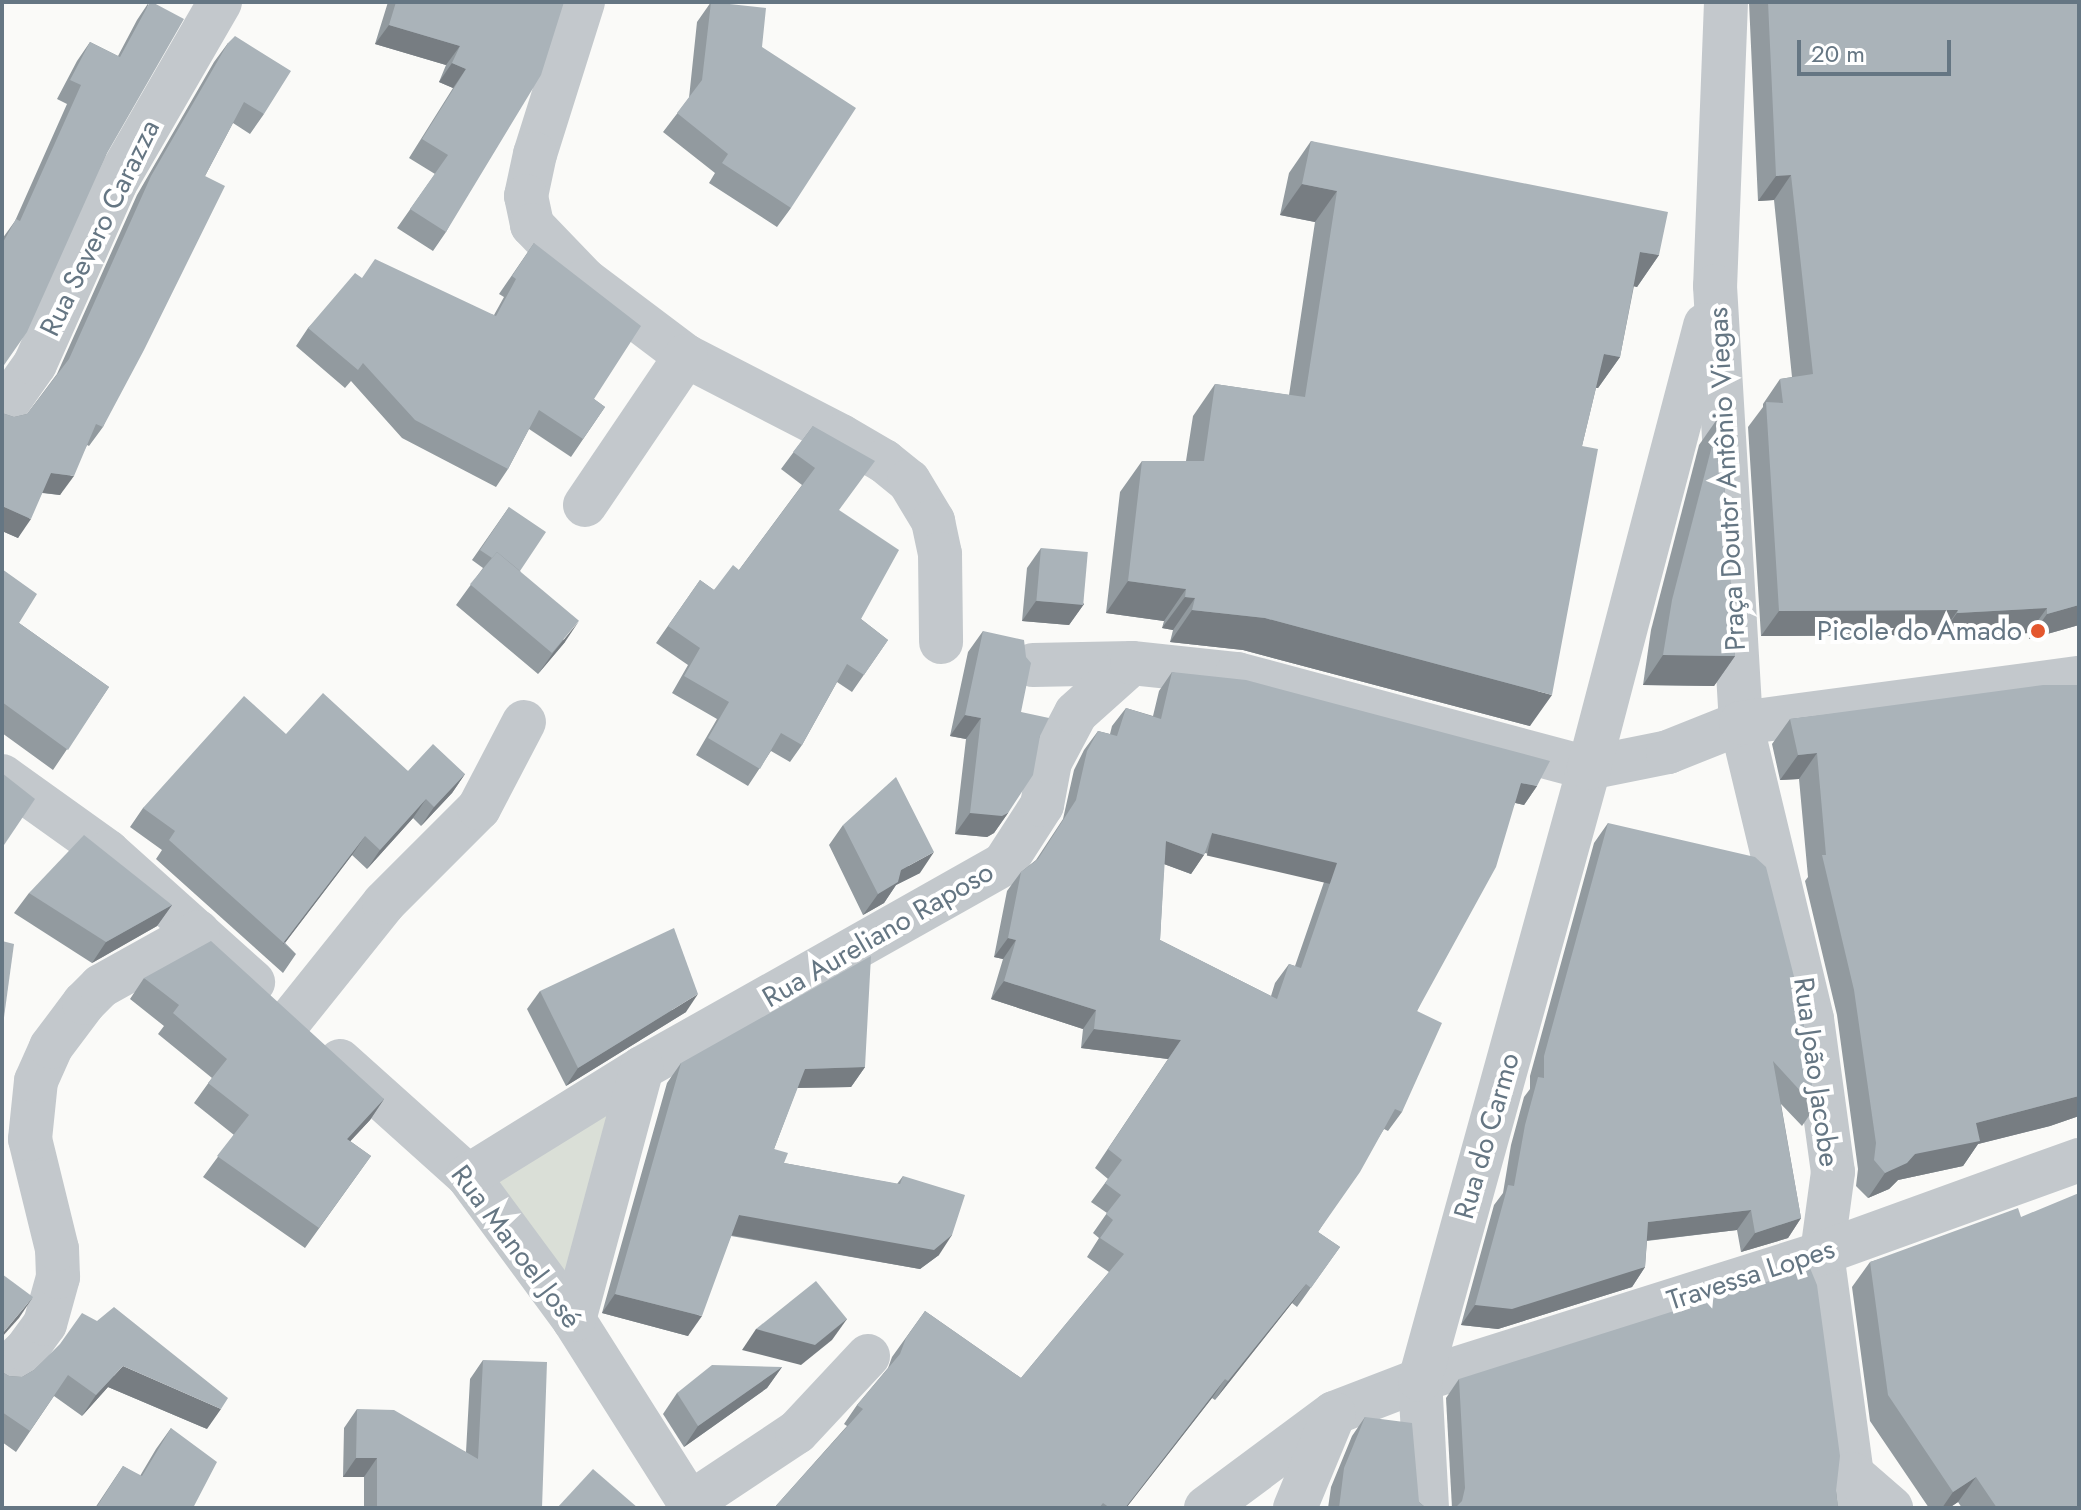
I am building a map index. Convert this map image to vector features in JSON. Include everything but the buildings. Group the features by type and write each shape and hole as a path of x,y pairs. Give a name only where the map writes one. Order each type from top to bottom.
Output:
{"street":[{"name":"Rua Severo Carazza","path":"2,411 35,364 115,184 220,2"},
{"path":"583,2 535,154 526,196 532,225 585,280 686,356 841,436 884,461 909,481 933,521 940,554 941,642"},
{"path":"1715,286 1726,2"},
{"name":"Praça Doutor Antônio Viegas","path":"1715,286 1741,723"},
{"name":"Praça Doutor Antônio Viegas","path":"1589,768 1715,286"},
{"path":"585,505 686,356"},
{"path":"1033,665 1132,663 1237,674 1589,768 1668,752 1741,723 2079,678"},
{"name":"Rua Aureliano Raposo","path":"468,1176 642,1068 1004,864 1042,805 1050,762 1076,713 1132,663"},
{"path":"292,1018 384,903 479,808 524,722"},
{"name":"Rua João Jacobe","path":"1741,723 1812,1019 1833,1172 1822,1253 1851,1491"},
{"name":"Rua do Carmo","path":"1427,1508 1420,1380 1589,768"},
{"name":"Rua Manoel José","path":"2,776 108,852 468,1176 574,1320 691,1506"},
{"path":"2,1373 26,1350 45,1324 58,1277 57,1249 30,1139 36,1081 51,1047 101,986 198,932"},
{"path":"574,1320 642,1068"},
{"name":"Travessa Lopes","path":"1206,1508 1334,1413 1420,1380 1822,1253 2079,1160"},
{"path":"691,1506 797,1432 868,1356"},
{"path":"1295,1508 1334,1413"},
{"path":"1851,1491 1891,1508"}],"shaded area":[{"path":"628,1099 569,1279 484,1178"}],"place":[{"name":"Picole do Amado","path":"2038,631"}]}
